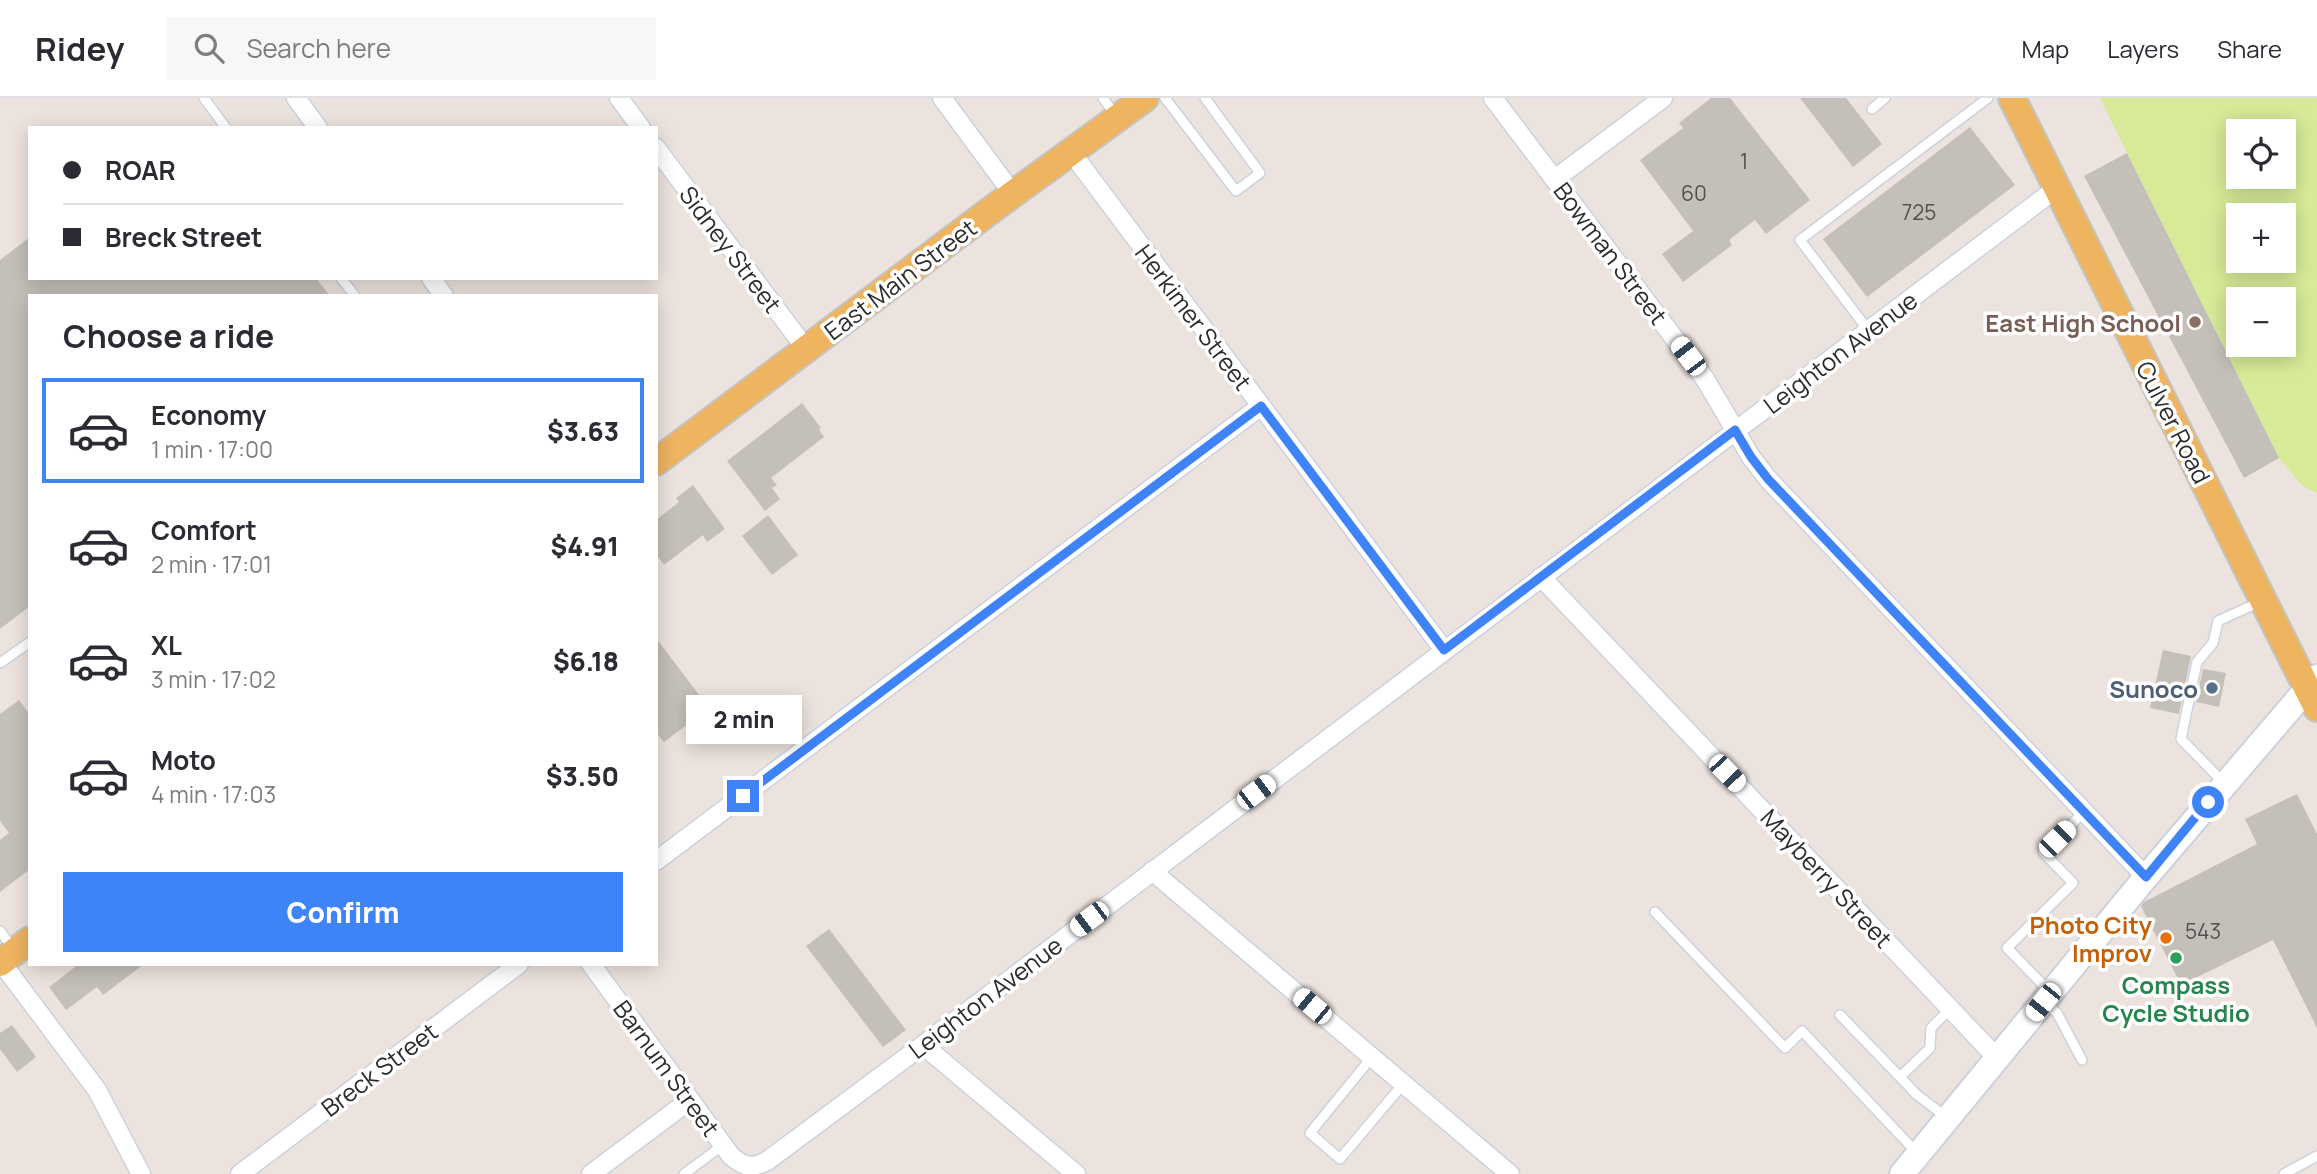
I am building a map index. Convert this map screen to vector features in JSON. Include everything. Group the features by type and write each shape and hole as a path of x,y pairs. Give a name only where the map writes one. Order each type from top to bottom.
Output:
{"main road":[{"name":"East Main Street","path":"658,460 1071,152 1110,108 1145,98"},
{"name":"Culver Road","path":"2012,98 2263,600 2314,691"},
{"path":"1902,1174 2224,784 2314,691"}],"street":[{"path":"296,98 317,126"},
{"path":"619,98 640,126"},
{"path":"942,98 1013,194"},
{"name":"Bowman Street","path":"1493,98 1705,379 1751,457 1768,479 2146,877"},
{"path":"1555,179 1663,98"},
{"name":"Sidney Street","path":"658,151 806,349"},
{"name":"Herkimer Street","path":"1071,152 1444,650"},
{"name":"Leighton Avenue","path":"750,1171 923,1045 2057,188"},
{"path":"658,859 1261,406"},
{"name":"Mayberry Street","path":"1541,577 1997,1058"},
{"path":"1152,871 1510,1174"},
{"path":"9,950 97,1090 141,1174"},
{"name":"Breck Street","path":"240,1174 516,966"},
{"name":"Barnum Street","path":"591,966 731,1156 750,1171"},
{"path":"923,1045 1076,1174"},
{"path":"591,1174 690,1100"}],"lane":[{"path":"204,98 225,126"},
{"path":"1165,98 1236,191 1260,173 1205,98"},
{"path":"1872,109 1885,98"},
{"path":"1868,330 1800,240 1988,98"},
{"path":"343,280 353,294"},
{"path":"2224,784 2181,739 2197,662 2213,643 2218,621 2263,600"},
{"path":"0,663 28,643"},
{"path":"2082,1060 2047,997 2007,948 2073,883 2043,852 2084,812"},
{"path":"1656,912 1785,1048 1802,1031 1919,1154"},
{"path":"1900,1077 1930,1048 1931,1028 1950,1009"},
{"path":"1840,1015 1916,1094 1948,1118"},
{"path":"1372,1057 1310,1133 1340,1160 1403,1084"},
{"path":"684,1174 723,1145"},
{"path":"2284,1174 2317,1156"}],"green space":[{"path":"2100,98 2317,98 2317,493 2303,486 2279,458 2229,357 2296,357 2296,287 2226,287 2226,351"}],"building":[{"path":"1711,98 1730,98 1810,200 1766,234 1755,220 1729,240 1732,245 1683,282 1662,254 1693,231 1640,160 1683,128 1679,123"},
{"path":"1800,98 1846,98 1882,144 1853,167"},
{"path":"1970,127 2015,185 1867,297 1823,239"},
{"path":"2127,153 2226,352 2226,357 2229,357 2279,458 2244,478 2084,176"},
{"path":"28,239 28,280 318,280 328,294 28,294 28,608 0,629 0,260"},
{"path":"802,403 821,428 819,430 824,437 771,478 777,485 772,488 780,499 765,511 727,461"},
{"path":"693,485 725,529 707,542 703,535 664,565 658,557 658,518 679,502 676,498"},
{"path":"768,515 798,555 772,575 742,536"},
{"path":"658,641 709,708 664,742 658,734"},
{"path":"2163,650 2191,656 2179,714 2150,708"},
{"path":"2203,669 2226,673 2219,707 2196,702"},
{"path":"19,700 28,712 28,871 0,892 0,840 9,833 0,821 0,714"},
{"path":"2297,794 2317,834 2317,1028 2273,940 2181,985 2141,906 2144,902 2257,844 2245,819"},
{"path":"829,929 906,1030 883,1047 806,946"},
{"path":"76,966 141,966 103,995 97,987 66,1010 49,987"},
{"path":"12,1025 36,1057 17,1072 0,1049 0,1033"}],"place":[{"name":"East High School","path":"2195,322"},
{"name":"Sunoco","path":"2212,688"},
{"name":"Photo City Improv","path":"2166,938"},
{"name":"Compass Cycle Studio","path":"2176,958"}],"route":[{"path":"743,796 1261,406 1444,650 1735,430 1768,479 2146,877 2208,802"}]}
